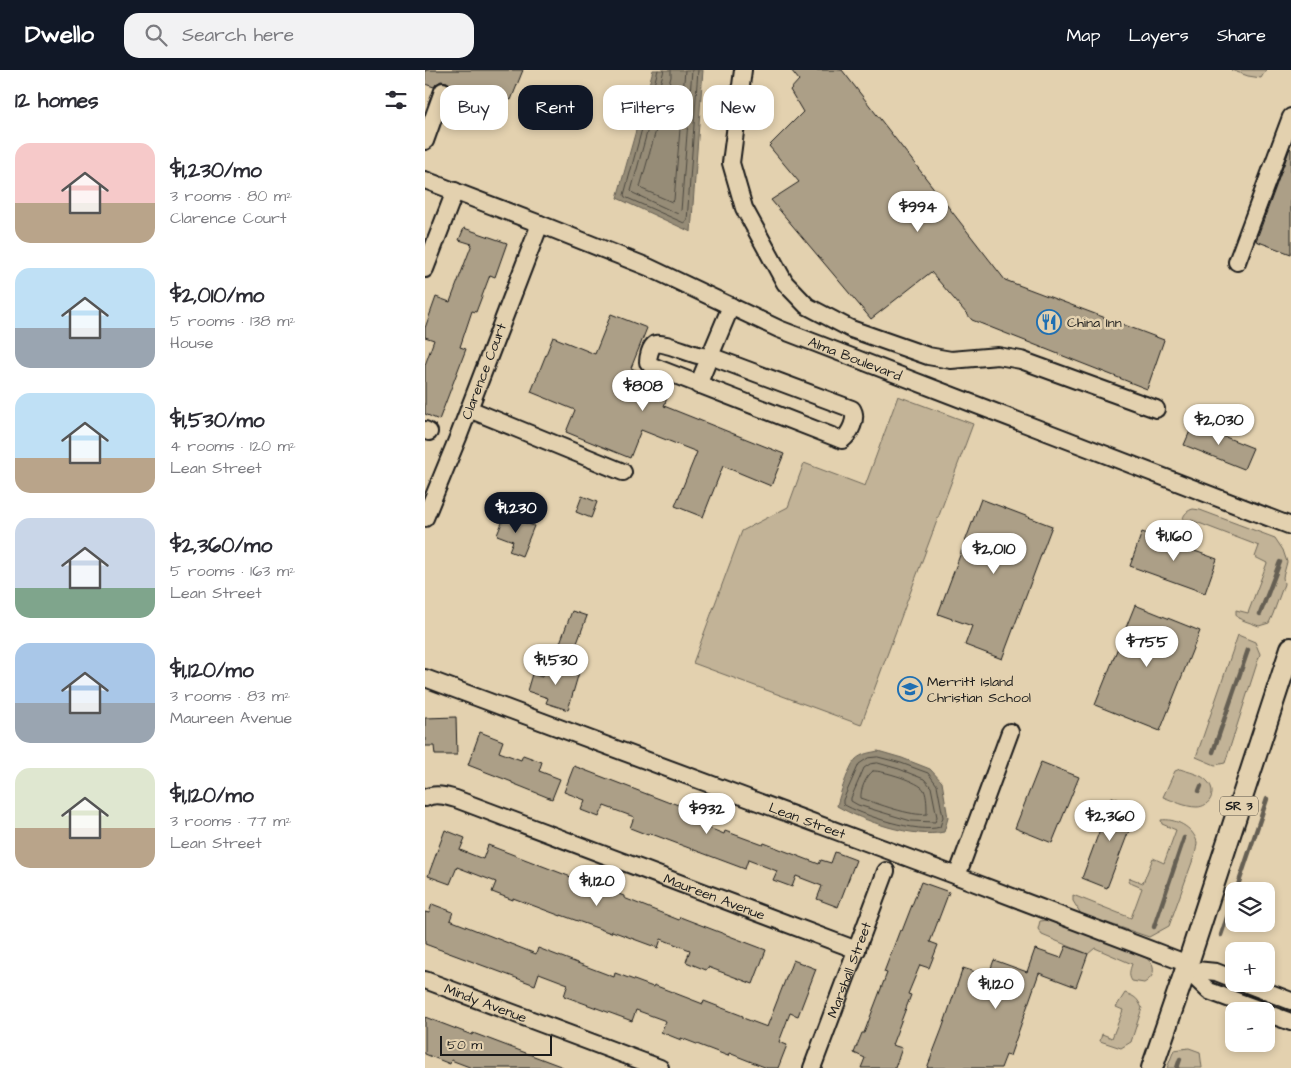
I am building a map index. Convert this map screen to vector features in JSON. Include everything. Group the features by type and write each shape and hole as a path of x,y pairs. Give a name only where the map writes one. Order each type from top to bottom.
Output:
{"main road":[{"name":"SR 3","path":"1151,1068 1187,966 1291,648"}],"street":[{"path":"743,70 731,163 744,208 785,283 807,306 851,329 928,356 951,360 999,356 1021,360 1156,409"},
{"path":"425,141 440,99"},
{"path":"1237,262 1291,116"},
{"name":"Alma Boulevard","path":"425,180 648,267 779,328 1291,526"},
{"path":"425,269 455,191"},
{"name":"Clarence Court","path":"425,518 540,224"},
{"path":"698,384 731,306"},
{"path":"655,344 664,344 701,356 710,356 852,409 855,417 849,433 842,440 698,384 649,365 648,359 653,346 655,344"},
{"path":"469,409 623,472"},
{"name":"Lean Street","path":"425,678 957,876 1187,966"},
{"path":"957,876 1010,732"},
{"name":"Maureen Avenue","path":"427,797 443,795 456,799 857,950"},
{"name":"Marshall Street","path":"812,1068 886,871"},
{"path":"1187,966 1225,975"},
{"path":"1187,966 1209,991 1238,1002"},
{"name":"Mindy Avenue","path":"425,980 660,1068"},
{"path":"1269,992 1291,1000"},
{"path":"1275,1016 1291,1022"}],"shaded area":[{"path":"1231,70 1266,70 1261,78"},
{"path":"898,396 973,424 861,725 693,663 742,531 788,507 804,463 865,486"},
{"path":"1193,509 1275,538 1283,550 1287,562 1283,577 1284,584 1269,623 1259,626 1238,618 1236,614 1236,610 1248,613 1267,563 1255,557 1259,546 1191,520 1186,531 1183,525 1183,518 1189,510"},
{"path":"1238,635 1255,642 1260,654 1225,763 1215,765 1196,757"},
{"path":"1180,769 1199,775 1208,782 1212,790 1209,802 1197,807 1180,804 1163,797 1175,771"},
{"path":"1161,820 1172,820 1188,828 1197,842 1195,854 1169,926 1149,937 1081,914 1073,901 1073,895 1131,918 1142,888 1128,882 1130,878 1143,883 1153,858 1164,863 1176,830 1162,824"},
{"path":"1050,920 1146,958 1150,961 1153,968 1151,978 1144,983 1132,981 1130,970 1132,964 1095,948 1088,954 1042,935 1038,929 1040,921"},
{"path":"1219,983 1225,983 1225,991 1220,989"},
{"path":"1228,992 1248,992 1286,1006 1289,1008 1289,1011 1286,1013 1275,1009 1275,1002 1256,1002"},
{"path":"1125,993 1136,998 1142,1008 1131,1042 1121,1048 1100,1041 1102,1034 1112,1038 1123,1010 1116,1007"},
{"path":"1189,1048 1200,1052 1202,1068 1167,1068 1174,1050"}],"water":[{"path":"653,70 703,70 691,232 617,198 636,130 693,130 693,85 649,85"},
{"path":"878,751 930,769 942,782 948,818 944,832 932,834 904,831 874,823 837,806 844,782 855,760 863,755"}],"building":[{"path":"425,70 523,70 511,100 508,99 508,85 451,85 441,81 434,87 425,84"},
{"path":"791,70 842,70 1005,280 1164,340 1147,389 972,320 931,272 871,319 771,200 799,182 769,146 803,112 790,90 799,80"},
{"path":"1291,149 1291,254 1256,241"},
{"path":"464,228 507,243 495,277 490,275 476,312 472,311 460,347 466,349 439,420 425,414 425,365 434,340 425,337 425,328 436,297 450,302 472,244 459,240"},
{"path":"611,314 647,328 631,368 672,385 664,406 784,454 771,486 723,466 703,517 675,506 697,452 641,430 630,458 566,432 575,410 531,392 553,337 595,354"},
{"path":"1193,424 1253,448 1244,469 1184,445"},
{"path":"582,496 597,502 591,518 576,512"},
{"path":"981,499 1052,526 1002,659 965,645 972,626 938,614"},
{"path":"505,515 534,526 522,556 509,551 513,541 497,535"},
{"path":"1142,532 1217,559 1205,593 1130,566"},
{"path":"1135,605 1200,631 1160,731 1095,705"},
{"path":"572,611 587,616 573,654 558,648"},
{"path":"561,663 580,669 568,710 546,703 548,698 527,691 532,674 542,677 544,669 558,673"},
{"path":"456,717 457,755 435,755 434,746 425,746 425,718"},
{"path":"480,732 503,741 499,752 521,760 523,755 542,762 539,771 560,779 552,799 468,765"},
{"path":"1041,762 1079,777 1052,843 1015,828"},
{"path":"574,766 692,810 689,820 724,834 725,831 763,845 764,843 819,864 821,860 831,863 835,852 856,860 838,907 817,899 822,886 796,876 792,887 773,880 777,871 748,860 745,869 649,833 648,835 630,828 634,817 604,806 599,817 581,810 585,800 564,792"},
{"path":"1112,797 1138,807 1107,888 1082,878"},
{"path":"445,830 465,838 460,850 483,859 488,845 624,896 624,898 679,920 680,917 766,950 753,984 708,967 706,970 686,962 690,950 661,939 658,948 492,892 496,882 457,867 450,884 428,876"},
{"path":"921,882 949,892 930,942 938,945 929,968 920,965 908,994 911,995 892,1045 902,1048 895,1068 861,1068 865,1058 854,1053 862,1033 864,1033 887,973 884,972 900,930 902,931"},
{"path":"432,904 453,912 450,920 536,954 538,948 614,977 615,973 653,987 654,985 703,1004 704,1001 767,1027 793,960 816,969 798,1016 790,1013 779,1042 787,1045 778,1068 767,1068 729,1053 728,1056 661,1032 666,1021 636,1010 632,1021 564,996 568,984 539,973 535,985 425,944 425,912 429,913"},
{"path":"1066,946 1088,954 1076,987 1039,973 1010,1056 1006,1055 1001,1068 927,1068 963,968 988,976 994,960 1027,972 1035,949 1061,958"},
{"path":"425,1017 563,1067 472,1068 451,1060 450,1064 425,1054"}],"waterway":[{"path":"1260,614 1280,562"},
{"path":"1213,752 1248,650"},
{"path":"1199,791 1201,786"},
{"path":"1239,882 1267,799"},
{"path":"1154,927 1184,838"},
{"path":"1221,935 1225,923"},
{"path":"1177,1068 1180,1059"}],"place":[{"name":"China Inn","path":"1049,322"},
{"name":"Merritt Island Christian School","path":"910,689"}]}
